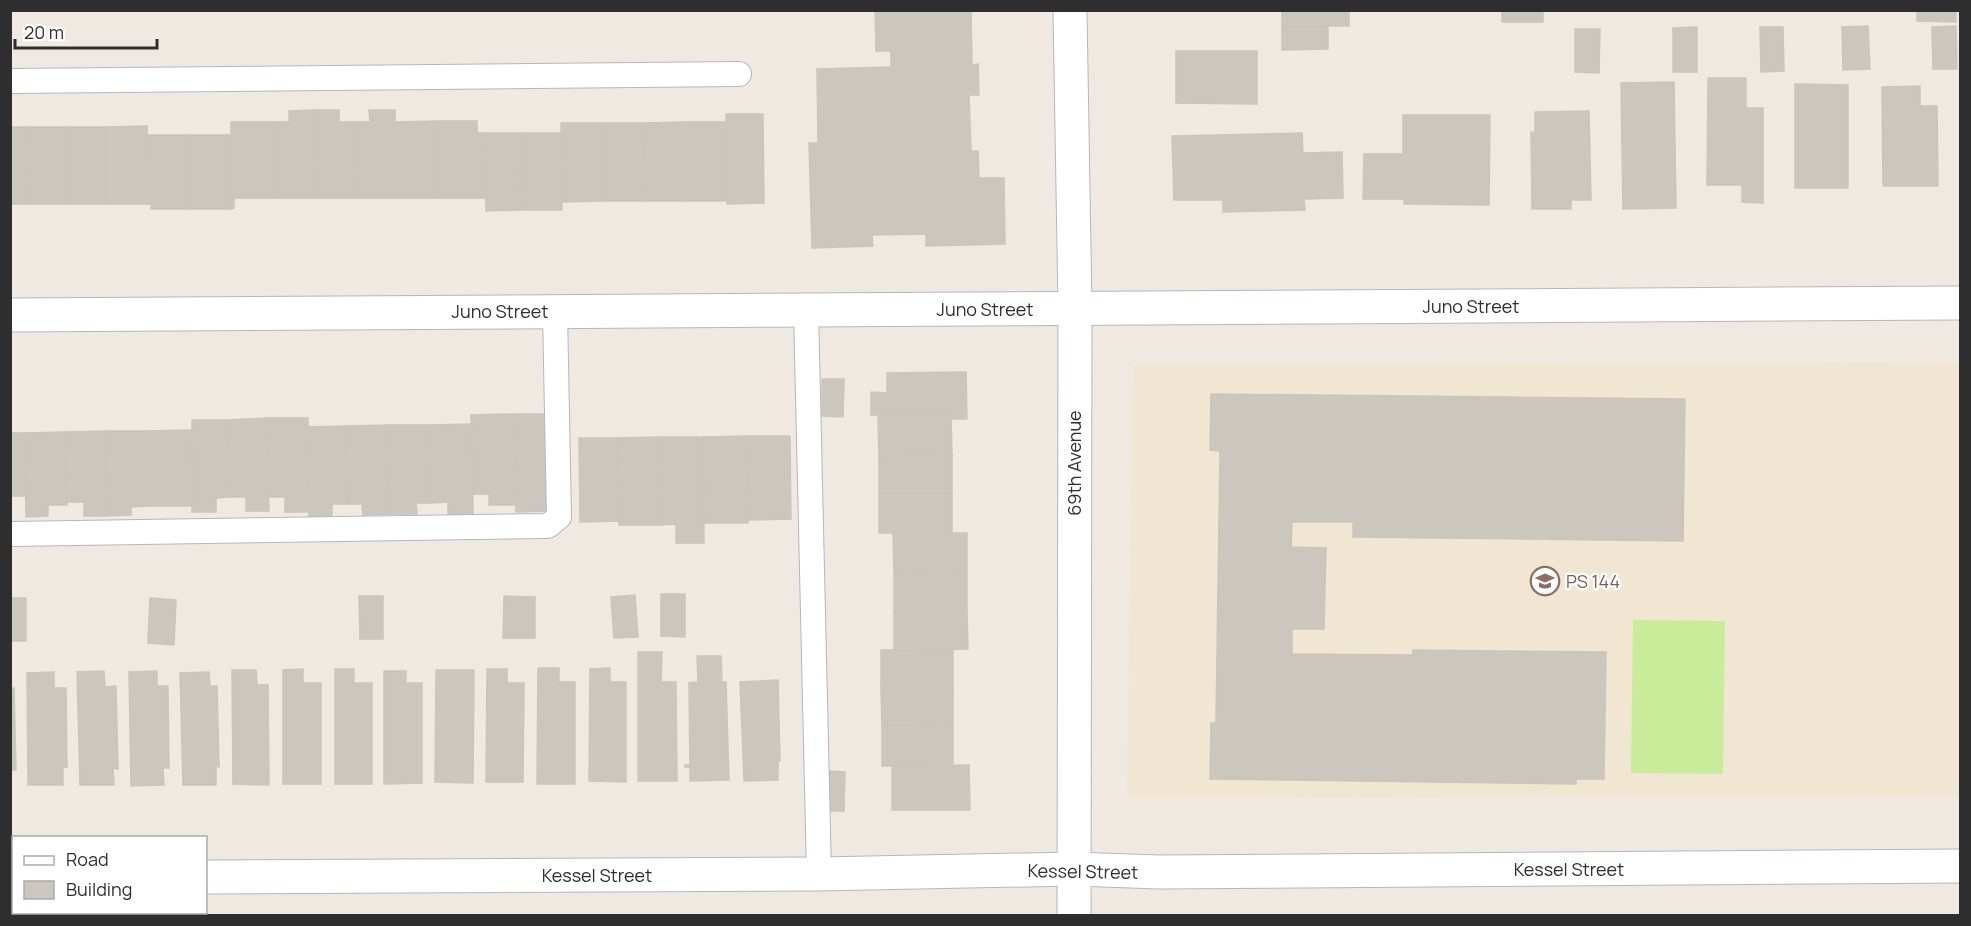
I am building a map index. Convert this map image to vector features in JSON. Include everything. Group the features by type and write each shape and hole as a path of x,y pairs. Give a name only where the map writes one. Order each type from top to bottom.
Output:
{"street":[{"name":"69th Avenue","path":"1070,10 1075,308 1074,915"},
{"name":"Juno Street","path":"10,315 1960,303"},
{"name":"Kessel Street","path":"207,877 819,874 1074,869 1159,872 1960,866"}],"lane":[{"path":"10,81 739,74"},
{"path":"806,310 819,874"},
{"path":"10,534 548,526 559,517 555,311"}],"shaded area":[{"name":"PS 144","path":"1960,362 1960,796 1127,798 1133,366"}],"green space":[{"path":"1633,620 1725,621 1723,774 1631,773"}],"building":[{"path":"875,10 971,10 972,65 978,64 979,95 969,95 971,151 978,151 979,178 1004,178 1005,244 926,246 926,234 872,235 873,246 812,248 809,143 818,143 817,69 891,67 891,51 876,51"},
{"path":"1282,10 1349,10 1349,26 1282,26"},
{"path":"1502,10 1522,10 1522,22 1502,22"},
{"path":"1522,10 1543,10 1543,22 1522,22"},
{"path":"1917,10 1956,10 1956,22 1917,21"},
{"path":"1282,26 1328,26 1328,49 1282,50"},
{"path":"1868,26 1870,69 1843,70 1842,27"},
{"path":"1956,26 1957,69 1933,69 1932,27"},
{"path":"1697,27 1697,72 1673,72 1673,28"},
{"path":"1760,27 1783,27 1784,71 1761,72"},
{"path":"1575,29 1600,29 1599,73 1575,72"},
{"path":"1176,51 1257,51 1257,104 1176,103"},
{"path":"1708,78 1746,78 1746,108 1763,108 1763,203 1742,202 1742,185 1707,185"},
{"path":"1674,82 1676,208 1623,209 1621,83"},
{"path":"1795,84 1848,85 1848,188 1795,188"},
{"path":"1920,86 1920,106 1937,106 1938,186 1883,186 1882,87"},
{"path":"313,110 314,198 273,198 273,122 289,122 289,111"},
{"path":"313,110 339,110 339,122 353,122 354,198 314,198"},
{"path":"369,110 395,110 395,198 354,198 353,122 370,122"},
{"path":"1589,111 1591,200 1571,200 1571,209 1532,209 1531,132 1535,133 1535,112"},
{"path":"726,114 763,114 764,203 727,204"},
{"path":"1403,115 1490,115 1489,205 1404,204 1404,199 1363,199 1364,154 1403,154"},
{"path":"439,121 439,198 395,198 395,122"},
{"path":"439,121 477,121 477,133 485,133 485,198 439,198"},
{"path":"231,122 273,122 273,198 234,198 234,208 231,209"},
{"path":"684,122 684,201 644,201 643,123"},
{"path":"684,122 727,122 727,201 684,201"},
{"path":"561,123 601,123 601,201 562,202"},
{"path":"601,123 643,123 644,201 601,201"},
{"path":"147,126 148,204 106,204 106,127"},
{"path":"10,127 27,127 28,204 10,204"},
{"path":"27,127 65,127 65,204 28,204"},
{"path":"65,127 106,127 106,204 65,204"},
{"path":"485,133 521,133 520,210 486,211"},
{"path":"521,133 561,133 562,210 520,210"},
{"path":"1302,133 1303,153 1342,152 1343,198 1304,199 1305,210 1223,212 1223,200 1174,200 1172,136"},
{"path":"148,135 191,135 191,209 151,209 151,204 148,204"},
{"path":"191,135 231,135 231,209 191,209"},
{"path":"966,372 967,419 952,419 951,415 871,415 871,392 887,393 887,373"},
{"path":"822,379 844,379 843,417 822,416"},
{"path":"1211,394 1685,399 1683,541 1353,537 1353,522 1292,522 1291,547 1326,548 1324,629 1292,629 1292,654 1413,655 1413,650 1606,652 1604,779 1576,779 1576,784 1210,779 1211,723 1216,723 1220,451 1210,450"},
{"path":"515,414 516,505 489,505 489,494 472,494 471,415"},
{"path":"515,414 549,414 550,511 516,512"},
{"path":"878,415 951,415 952,455 879,456"},
{"path":"267,418 269,511 246,511 246,497 228,497 227,420"},
{"path":"267,418 308,418 309,512 285,512 285,497 268,497"},
{"path":"192,420 227,420 228,497 216,498 216,512 192,512"},
{"path":"472,424 473,515 448,515 448,502 431,503 430,425"},
{"path":"388,425 389,514 363,515 362,504 347,504 346,426"},
{"path":"388,425 430,425 431,503 416,503 417,514 389,514"},
{"path":"346,426 347,504 332,504 332,516 309,516 308,427"},
{"path":"192,430 193,506 148,506 148,431"},
{"path":"106,431 107,516 84,516 84,502 66,502 65,432"},
{"path":"106,431 148,431 148,506 131,507 131,515 107,516"},
{"path":"65,432 67,505 48,505 48,516 26,517 25,433"},
{"path":"10,433 25,433 26,496 10,496"},
{"path":"747,436 748,523 704,523 703,437"},
{"path":"747,436 790,436 791,519 748,520"},
{"path":"660,437 661,525 619,525 618,438"},
{"path":"660,437 703,437 704,543 676,543 676,524 661,525"},
{"path":"579,438 618,438 619,521 580,522"},
{"path":"952,455 952,494 879,494 879,456"},
{"path":"879,494 952,494 952,533 879,533"},
{"path":"893,533 967,533 967,571 894,572"},
{"path":"967,571 967,612 894,612 894,572"},
{"path":"661,594 685,594 685,637 661,636"},
{"path":"635,595 638,637 614,638 611,597"},
{"path":"359,596 383,596 383,639 360,639"},
{"path":"504,596 535,597 535,638 503,638"},
{"path":"10,598 26,598 26,641 10,641"},
{"path":"150,598 176,600 174,645 148,643"},
{"path":"894,612 967,612 968,649 894,650"},
{"path":"953,649 953,688 881,688 881,650"},
{"path":"638,652 662,652 661,682 676,682 677,781 638,781"},
{"path":"697,656 721,656 722,682 726,682 729,780 690,781 690,767 685,767 685,765 690,765 689,683 698,682"},
{"path":"538,668 559,668 559,682 575,682 575,784 537,784"},
{"path":"610,668 610,682 626,682 626,782 589,781 590,669"},
{"path":"303,669 303,683 321,683 321,784 283,784 283,670"},
{"path":"335,669 354,669 354,683 372,683 372,784 335,784"},
{"path":"487,669 507,669 507,683 524,683 523,782 486,782"},
{"path":"232,670 256,670 257,685 268,685 269,785 233,784"},
{"path":"436,670 474,670 473,783 435,782"},
{"path":"104,671 105,687 116,686 118,769 113,768 114,785 80,785 77,672"},
{"path":"157,671 157,686 168,686 169,768 163,768 164,785 131,786 129,672"},
{"path":"384,671 406,671 406,683 422,683 422,783 384,784"},
{"path":"54,672 54,688 66,688 67,767 63,767 63,785 28,785 27,673"},
{"path":"209,672 210,686 217,686 219,767 216,766 216,785 183,785 180,673"},
{"path":"778,680 780,761 778,761 778,780 744,781 740,682"},
{"path":"10,688 14,688 16,770 11,770 10,787"},
{"path":"881,688 953,688 953,727 882,726"},
{"path":"882,726 953,727 953,765 882,766"},
{"path":"969,765 970,810 892,810 892,766"},
{"path":"827,771 845,772 844,811 826,811"}],"place":[{"name":"PS 144","path":"1545,581"}]}
